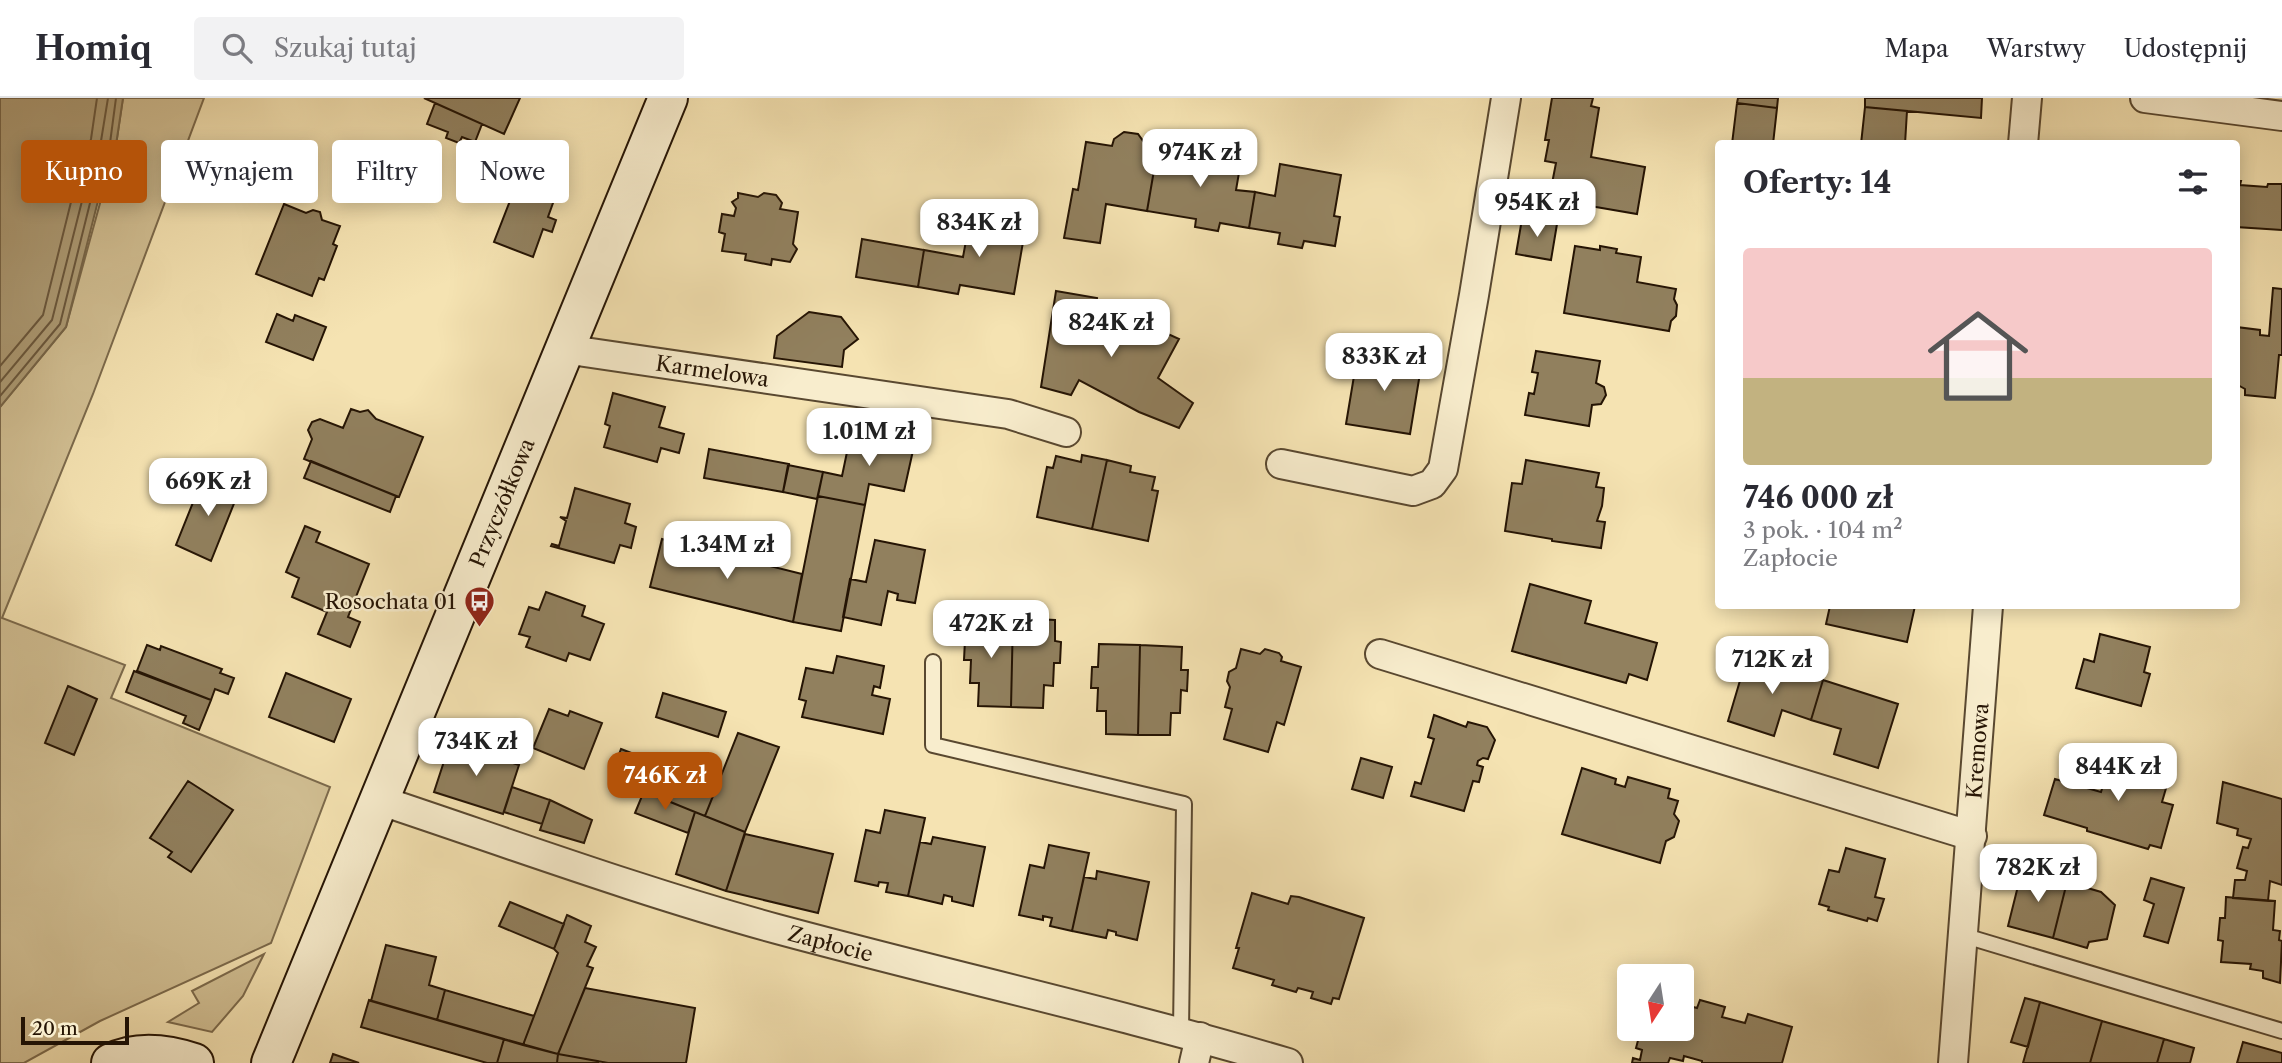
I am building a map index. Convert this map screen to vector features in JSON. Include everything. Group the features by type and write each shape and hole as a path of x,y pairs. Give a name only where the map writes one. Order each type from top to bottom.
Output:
{"street":[{"name":"Przyczółkowa","path":"271,1063 667,98"},
{"path":"1281,464 1413,491 1432,484 1443,469 1506,98"},
{"path":"2023,140 2027,98"},
{"path":"2145,98 2282,116"},
{"name":"Karmelowa","path":"564,349 1008,414 1066,432"},
{"name":"Kremowa","path":"1954,1063 1988,609"},
{"path":"1380,654 1972,836"},
{"name":"Zapłocie","path":"379,800 523,847 589,873 738,918 1192,1044 1288,1063"},
{"path":"111,1063 141,1055 160,1054 194,1063"}],"lane":[{"path":"933,662 933,745 1184,804 1192,1044"},
{"path":"1962,935 2282,1031"}],"shaded area":[{"path":"123,98 204,98 188,140 161,140 161,203 165,203 93,394 2,618 125,665 111,698 330,787 271,943 100,1021 24,1063 0,1063 0,407 66,327 100,203 147,203 147,140 117,140"},
{"path":"264,954 243,996 212,1032 168,1022 199,1003 192,991"}],"water":[{"path":"0,98 123,98 117,140 21,140 21,203 98,203 66,327 0,407"}],"building":[{"path":"424,98 520,98 504,134"},
{"path":"1552,98 1593,98 1591,106 1599,108 1591,157 1645,167 1637,214 1549,199 1556,163 1545,161 1549,140 1545,140"},
{"path":"1738,98 1778,98 1777,108 1737,103"},
{"path":"1865,98 1982,98 1981,118 1865,107"},
{"path":"435,103 482,124 476,140 462,137 456,142 446,138 448,132 427,124"},
{"path":"1737,103 1777,108 1773,140 1732,140"},
{"path":"1865,107 1907,111 1905,140 1861,140"},
{"path":"1124,132 1138,134 1146,145 1158,147 1147,211 1106,204 1100,243 1064,238 1073,189 1078,190 1086,142 1112,146 1114,139"},
{"path":"1199,146 1215,149 1222,158 1241,161 1236,190 1255,192 1249,228 1220,223 1218,231 1195,227 1196,219 1147,211 1158,147 1189,153"},
{"path":"1280,164 1341,175 1334,216 1340,217 1335,246 1304,241 1302,248 1278,244 1280,233 1249,228 1255,192 1275,196"},
{"path":"2268,184 2282,184 2282,230 2240,227 2240,185 2267,187"},
{"path":"738,193 758,197 764,193 776,195 782,203 780,209 798,212 793,244 797,249 790,262 772,259 771,265 745,260 746,254 722,251 725,234 719,232 722,214 734,216 736,208 732,202 738,198"},
{"path":"509,203 553,203 548,217 556,220 552,232 543,229 533,257 494,242"},
{"path":"284,204 306,213 313,210 320,212 322,220 340,226 333,244 337,246 324,280 319,278 312,296 256,274"},
{"path":"1000,214 1027,219 1014,294 960,285 958,294 918,287 924,250 963,257 970,219 998,224"},
{"path":"1522,219 1557,224 1551,260 1516,254"},
{"path":"862,239 924,250 918,287 856,277"},
{"path":"1575,246 1600,250 1600,246 1617,249 1616,253 1641,257 1637,282 1676,289 1676,316 1671,321 1669,331 1564,313"},
{"path":"2273,288 2282,289 2282,355 2279,355 2275,398 2245,395 2245,389 2240,386 2240,328 2260,330 2260,335 2269,336"},
{"path":"1056,291 1097,298 1095,313 1110,321 1115,312 1124,310 1138,318 1141,326 1138,332 1154,341 1157,335 1166,333 1179,339 1158,378 1193,403 1179,428 1139,412 1079,380 1071,395 1041,387"},
{"path":"809,312 841,317 858,339 844,350 842,367 774,358 777,336"},
{"path":"277,314 293,321 295,315 326,327 313,360 266,342"},
{"path":"1536,351 1600,361 1596,383 1604,387 1606,395 1601,404 1592,405 1589,426 1525,415 1529,393 1534,394 1538,373 1532,372"},
{"path":"1358,352 1422,361 1410,434 1346,424"},
{"path":"613,393 665,407 659,427 684,434 679,453 661,448 657,462 604,447 610,426 605,424"},
{"path":"351,409 360,412 368,410 376,419 423,437 399,497 304,459 312,439 308,430 312,422 320,419 343,428"},
{"path":"883,431 904,436 902,444 914,446 904,491 869,484 865,505 818,496 823,472 842,476 851,433 881,439"},
{"path":"709,449 789,464 783,492 704,478"},
{"path":"1082,455 1107,460 1092,529 1037,517 1047,467 1053,468 1056,456 1081,462"},
{"path":"1107,460 1131,466 1130,472 1155,477 1152,490 1158,491 1148,541 1092,529"},
{"path":"1526,460 1599,473 1596,487 1604,488 1597,521 1605,522 1601,548 1505,531 1512,483 1522,484"},
{"path":"311,461 396,496 390,512 304,478"},
{"path":"788,465 823,472 817,499 783,492"},
{"path":"204,475 239,491 211,561 176,545"},
{"path":"575,488 630,504 625,523 636,527 631,548 620,545 614,563 551,546 559,546 566,521 560,517 567,518"},
{"path":"818,496 865,505 841,631 793,622"},
{"path":"305,526 320,532 316,542 369,564 348,617 360,622 350,647 318,634 327,612 292,597 299,578 286,572"},
{"path":"662,539 802,574 793,622 650,587"},
{"path":"875,540 925,550 915,603 897,600 898,594 888,591 881,625 843,617 850,579 866,582"},
{"path":"1530,584 1591,601 1585,623 1657,643 1647,680 1629,674 1626,683 1512,651"},
{"path":"546,592 585,606 582,616 604,624 590,660 569,653 566,661 526,647 530,637 519,634 529,607 539,610"},
{"path":"1829,609 1914,609 1907,642 1826,624"},
{"path":"972,617 1013,618 1011,707 978,706 979,683 970,683 971,660 964,660 965,640 971,640"},
{"path":"1013,618 1055,620 1055,641 1061,642 1060,663 1054,663 1053,686 1044,685 1043,708 1011,707"},
{"path":"2100,634 2150,647 2144,672 2150,674 2141,706 2076,688 2084,659 2094,662"},
{"path":"1099,644 1140,645 1138,735 1106,734 1106,711 1097,711 1098,688 1091,688 1092,667 1098,667"},
{"path":"147,645 160,650 161,646 222,669 220,673 234,678 228,694 215,689 211,700 137,671"},
{"path":"1140,645 1182,647 1181,670 1188,670 1187,691 1181,690 1180,713 1171,713 1170,735 1138,735"},
{"path":"1241,649 1260,654 1265,649 1279,653 1281,661 1301,667 1284,725 1277,722 1268,752 1224,739 1232,709 1225,707 1230,687 1227,681 1229,672 1236,668"},
{"path":"837,656 884,666 880,688 874,686 872,695 890,699 883,734 802,717 806,701 799,699 806,668 833,673"},
{"path":"1747,657 1823,680 1811,720 1782,710 1774,736 1728,721"},
{"path":"134,671 211,700 199,730 183,723 186,716 126,692"},
{"path":"286,673 351,699 334,742 269,717"},
{"path":"1823,680 1898,704 1878,768 1834,754 1841,729 1811,720"},
{"path":"68,686 97,699 74,755 45,743"},
{"path":"663,693 726,712 718,737 656,717"},
{"path":"549,709 568,716 570,711 602,723 584,769 533,748"},
{"path":"1434,715 1466,727 1468,722 1487,727 1495,740 1488,759 1478,761 1477,765 1483,767 1479,782 1473,781 1464,811 1411,796 1415,782 1421,784 1434,739 1428,737"},
{"path":"738,733 779,747 745,832 705,816"},
{"path":"450,743 519,765 503,814 434,792"},
{"path":"621,749 717,786 705,816 610,778"},
{"path":"2109,753 2135,758 2171,771 2162,802 2173,805 2161,848 2150,845 2148,849 2044,815 2055,779 2101,792"},
{"path":"1361,758 1392,767 1383,798 1352,789"},
{"path":"1582,768 1616,779 1615,784 1625,787 1628,777 1670,789 1668,798 1678,801 1674,814 1679,821 1674,837 1666,841 1660,863 1562,834"},
{"path":"188,781 233,810 191,872 168,857 172,852 150,838"},
{"path":"2223,782 2282,799 2282,885 2270,881 2268,901 2233,898 2235,880 2245,880 2247,871 2237,868 2243,847 2248,848 2251,839 2237,835 2238,829 2217,823"},
{"path":"512,787 550,800 542,824 504,812"},
{"path":"644,791 695,812 688,833 635,813"},
{"path":"550,800 592,820 584,843 540,830"},
{"path":"885,810 925,818 908,896 886,892 888,883 879,882 878,886 855,881 866,830 880,833"},
{"path":"695,812 745,832 726,891 676,874"},
{"path":"745,834 833,854 818,913 726,891"},
{"path":"933,837 985,847 973,906 952,901 952,897 944,895 942,904 908,896 920,842 931,844"},
{"path":"1049,845 1089,853 1072,931 1050,926 1052,918 1043,916 1043,920 1019,915 1030,865 1044,868"},
{"path":"1846,848 1885,859 1875,897 1884,899 1877,921 1868,918 1867,921 1828,910 1829,907 1819,904 1829,870 1839,872"},
{"path":"2022,870 2067,882 2053,938 2008,926"},
{"path":"1097,871 1149,882 1137,940 1116,935 1116,932 1108,930 1106,938 1072,931 1084,877 1096,879"},
{"path":"2151,878 2184,888 2168,943 2144,936 2154,904 2144,900"},
{"path":"2067,882 2101,892 2115,905 2107,939 2089,942 2087,948 2053,938"},
{"path":"1252,893 1288,904 1291,896 1299,897 1364,918 1339,999 1333,998 1331,1004 1311,998 1313,992 1298,988 1296,992 1272,985 1274,980 1233,968"},
{"path":"2226,897 2275,901 2273,930 2280,931 2279,940 2282,941 2280,983 2263,978 2263,971 2250,969 2251,964 2221,962 2223,941 2218,940 2220,918 2225,918"},
{"path":"510,902 564,924 554,949 499,926"},
{"path":"567,915 591,926 585,942 596,947 587,966 593,968 558,1054 523,1045 558,953 554,949"},
{"path":"386,945 436,957 429,985 445,990 437,1020 371,1001"},
{"path":"585,988 695,1008 686,1063 608,1063 558,1054"},
{"path":"445,990 534,1016 523,1045 437,1020"},
{"path":"2025,998 2040,1002 2028,1047 2011,1042"},
{"path":"369,1000 504,1039 497,1063 487,1063 361,1027"},
{"path":"1700,1000 1725,1007 1722,1017 1745,1023 1748,1014 1792,1027 1782,1063 1702,1063 1684,1056 1683,1061 1670,1058 1668,1063 1632,1063 1633,1058 1640,1060 1642,1050 1636,1048 1638,1041 1694,1041 1694,1007 1697,1008"},
{"path":"2040,1002 2102,1021 2090,1063 2023,1063"},
{"path":"2102,1021 2164,1039 2157,1063 2090,1063"},
{"path":"504,1039 558,1054 557,1063 497,1063"},
{"path":"2164,1039 2194,1048 2190,1063 2157,1063"},
{"path":"2243,1042 2282,1053 2282,1063 2237,1063"},
{"path":"333,1054 359,1063 330,1063"},
{"path":"558,1054 598,1061 598,1063 557,1063"}],"place":[{"name":"Rosochata 01","path":"479,628"}]}
